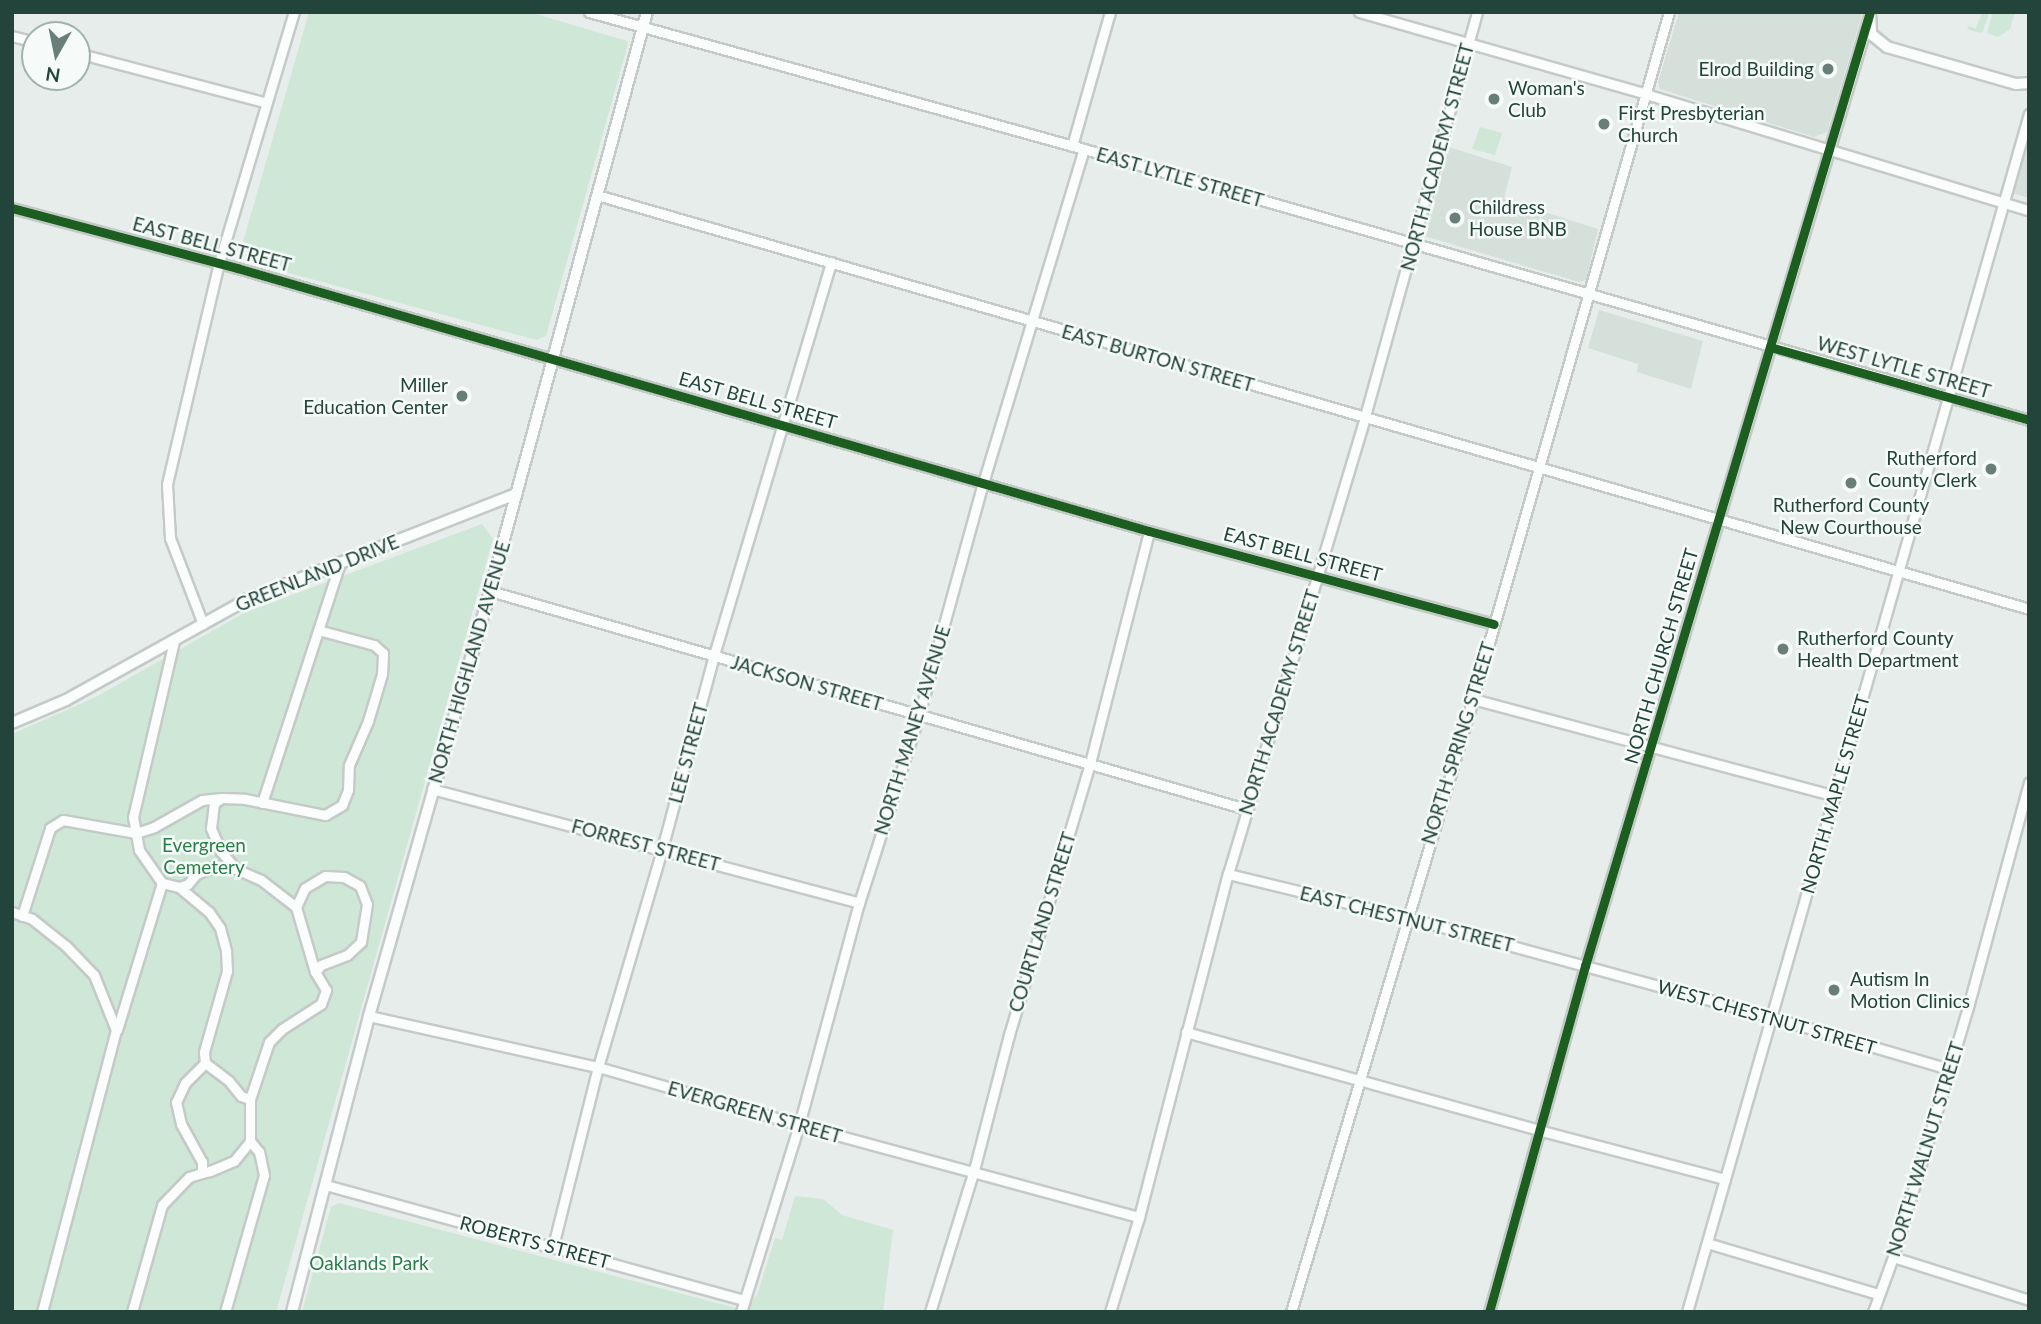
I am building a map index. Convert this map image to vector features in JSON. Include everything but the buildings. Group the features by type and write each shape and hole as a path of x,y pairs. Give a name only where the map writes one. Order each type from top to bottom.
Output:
{"street":[{"path":"202,624 170,538 167,484 219,263 294,12"},
{"name":"EAST LYTLE STREET","path":"589,12 1084,149 1770,347"},
{"name":"NORTH HIGHLAND AVENUE","path":"292,1312 369,1016 490,590 648,12"},
{"path":"1072,146 1110,12"},
{"path":"1359,12 1646,94 2029,210"},
{"name":"NORTH ACADEMY STREET","path":"1110,1312 1139,1217 1227,874 1365,416 1477,12"},
{"name":"NORTH SPRING STREET","path":"1291,1312 1361,1081 1406,917 1473,699 1670,12"},
{"path":"1870,14 1871,34 1887,47 2016,85 2029,83"},
{"name":"NORTH CHURCH STREET","path":"1489,1312 1542,1131 1585,966 1653,747 1870,14"},
{"path":"91,57 267,103"},
{"name":"NORTH MAPLE STREET","path":"1687,1312 2029,114"},
{"name":"NORTH MANEY AVENUE","path":"741,1312 799,1125 859,903 919,715 983,483 1084,149"},
{"name":"EAST BURTON STREET","path":"597,195 1032,323 1365,416 2029,609"},
{"name":"EAST BELL STREET","path":"12,208 219,263 1149,531 1494,625"},
{"name":"LEE STREET","path":"553,1246 598,1067 662,849 714,655 831,262"},
{"name":"WEST LYTLE STREET","path":"1770,347 2029,420"},
{"name":"GREENLAND DRIVE","path":"12,723 66,700 248,598 516,494"},
{"name":"COURTLAND STREET","path":"930,1312 974,1170 1009,1035 1090,763 1149,531"},
{"path":"262,803 340,563"},
{"name":"JACKSON STREET","path":"490,590 1246,808"},
{"path":"22,916 50,828 64,820 136,833 154,827 202,800 222,798 325,815 342,805 348,790 349,765 368,721 382,674 383,653 374,645 318,630"},
{"path":"174,641 133,817 139,850 162,883 179,887 209,912 220,928 226,951 227,971 204,1052 205,1063 229,1081 241,1096 250,1098"},
{"path":"1473,699 1834,796"},
{"name":"NORTH WALNUT STREET","path":"1873,1312 1893,1257 1983,958 2029,782"},
{"name":"FORREST STREET","path":"432,789 859,903"},
{"path":"222,798 214,803 211,828 221,852 236,869"},
{"path":"216,866 221,852"},
{"path":"132,1312 162,1205 189,1177 234,1161 250,1141 250,1098 269,1042 282,1029 321,1004 326,990 315,972 296,907 261,880 236,869 216,866 196,874 188,884 179,887"},
{"name":"EAST CHESTNUT STREET","path":"1227,874 1406,917 1585,966"},
{"path":"296,907 305,888 325,876 344,877 360,886 367,904 360,942 347,955 321,965 315,972"},
{"path":"42,1312 116,1030 162,883"},
{"path":"12,912 32,919 66,946 94,975 116,1030"},
{"name":"WEST CHESTNUT STREET","path":"1585,966 1949,1069"},
{"name":"EVERGREEN STREET","path":"369,1016 598,1067 799,1125 974,1170 1139,1217"},
{"path":"1186,1032 1725,1179"},
{"path":"202,1173 202,1162 181,1124 176,1102 185,1083 205,1063"},
{"path":"225,1312 264,1175 259,1152 250,1141"},
{"name":"ROBERTS STREET","path":"326,1185 744,1300"},
{"path":"1707,1243 1878,1294"},
{"path":"1893,1257 2029,1300"}],"shaded area":[{"path":"1679,12 1863,12 1827,132 1814,137 1660,89 1658,82"},
{"path":"2029,134 2029,198 2012,193"},
{"path":"1449,147 1512,167 1504,199 1598,229 1586,280 1579,282 1424,236"},
{"path":"1599,310 1703,341 1691,389 1637,372 1638,364 1588,348"}],"green space":[{"path":"309,12 529,12 627,41 546,336 537,340 256,264 243,242"},
{"path":"1982,12 1989,13 1982,33 1969,30 1967,26 1976,28"},
{"path":"1993,12 2015,12 2010,29 1998,37 1987,33"},
{"path":"1480,127 1502,133 1495,155 1472,149"},
{"name":"Evergreen Cemetery","path":"482,524 493,539 276,1312 12,1312 12,734 94,698 244,613"},
{"name":"Oaklands Park","path":"795,1196 823,1199 842,1215 893,1230 883,1312 302,1312 331,1207 339,1203 747,1311 758,1292 775,1238 782,1240"}],"cycle path":[{"path":"1489,1312 1585,966 1870,12"},
{"path":"12,208 237,268 1149,531 1494,624"},
{"path":"1770,347 2029,420"}],"place":[{"name":"Elrod Building","path":"1828,69"},
{"name":"Woman's Club","path":"1494,99"},
{"name":"First Presbyterian Church","path":"1604,124"},
{"name":"Childress House BNB","path":"1455,218"},
{"name":"Miller Education Center","path":"462,396"},
{"name":"Rutherford County Clerk","path":"1991,469"},
{"name":"Rutherford County New Courthouse","path":"1851,483"},
{"name":"Rutherford County Health Department","path":"1783,649"},
{"name":"Autism In Motion Clinics","path":"1834,990"}]}
